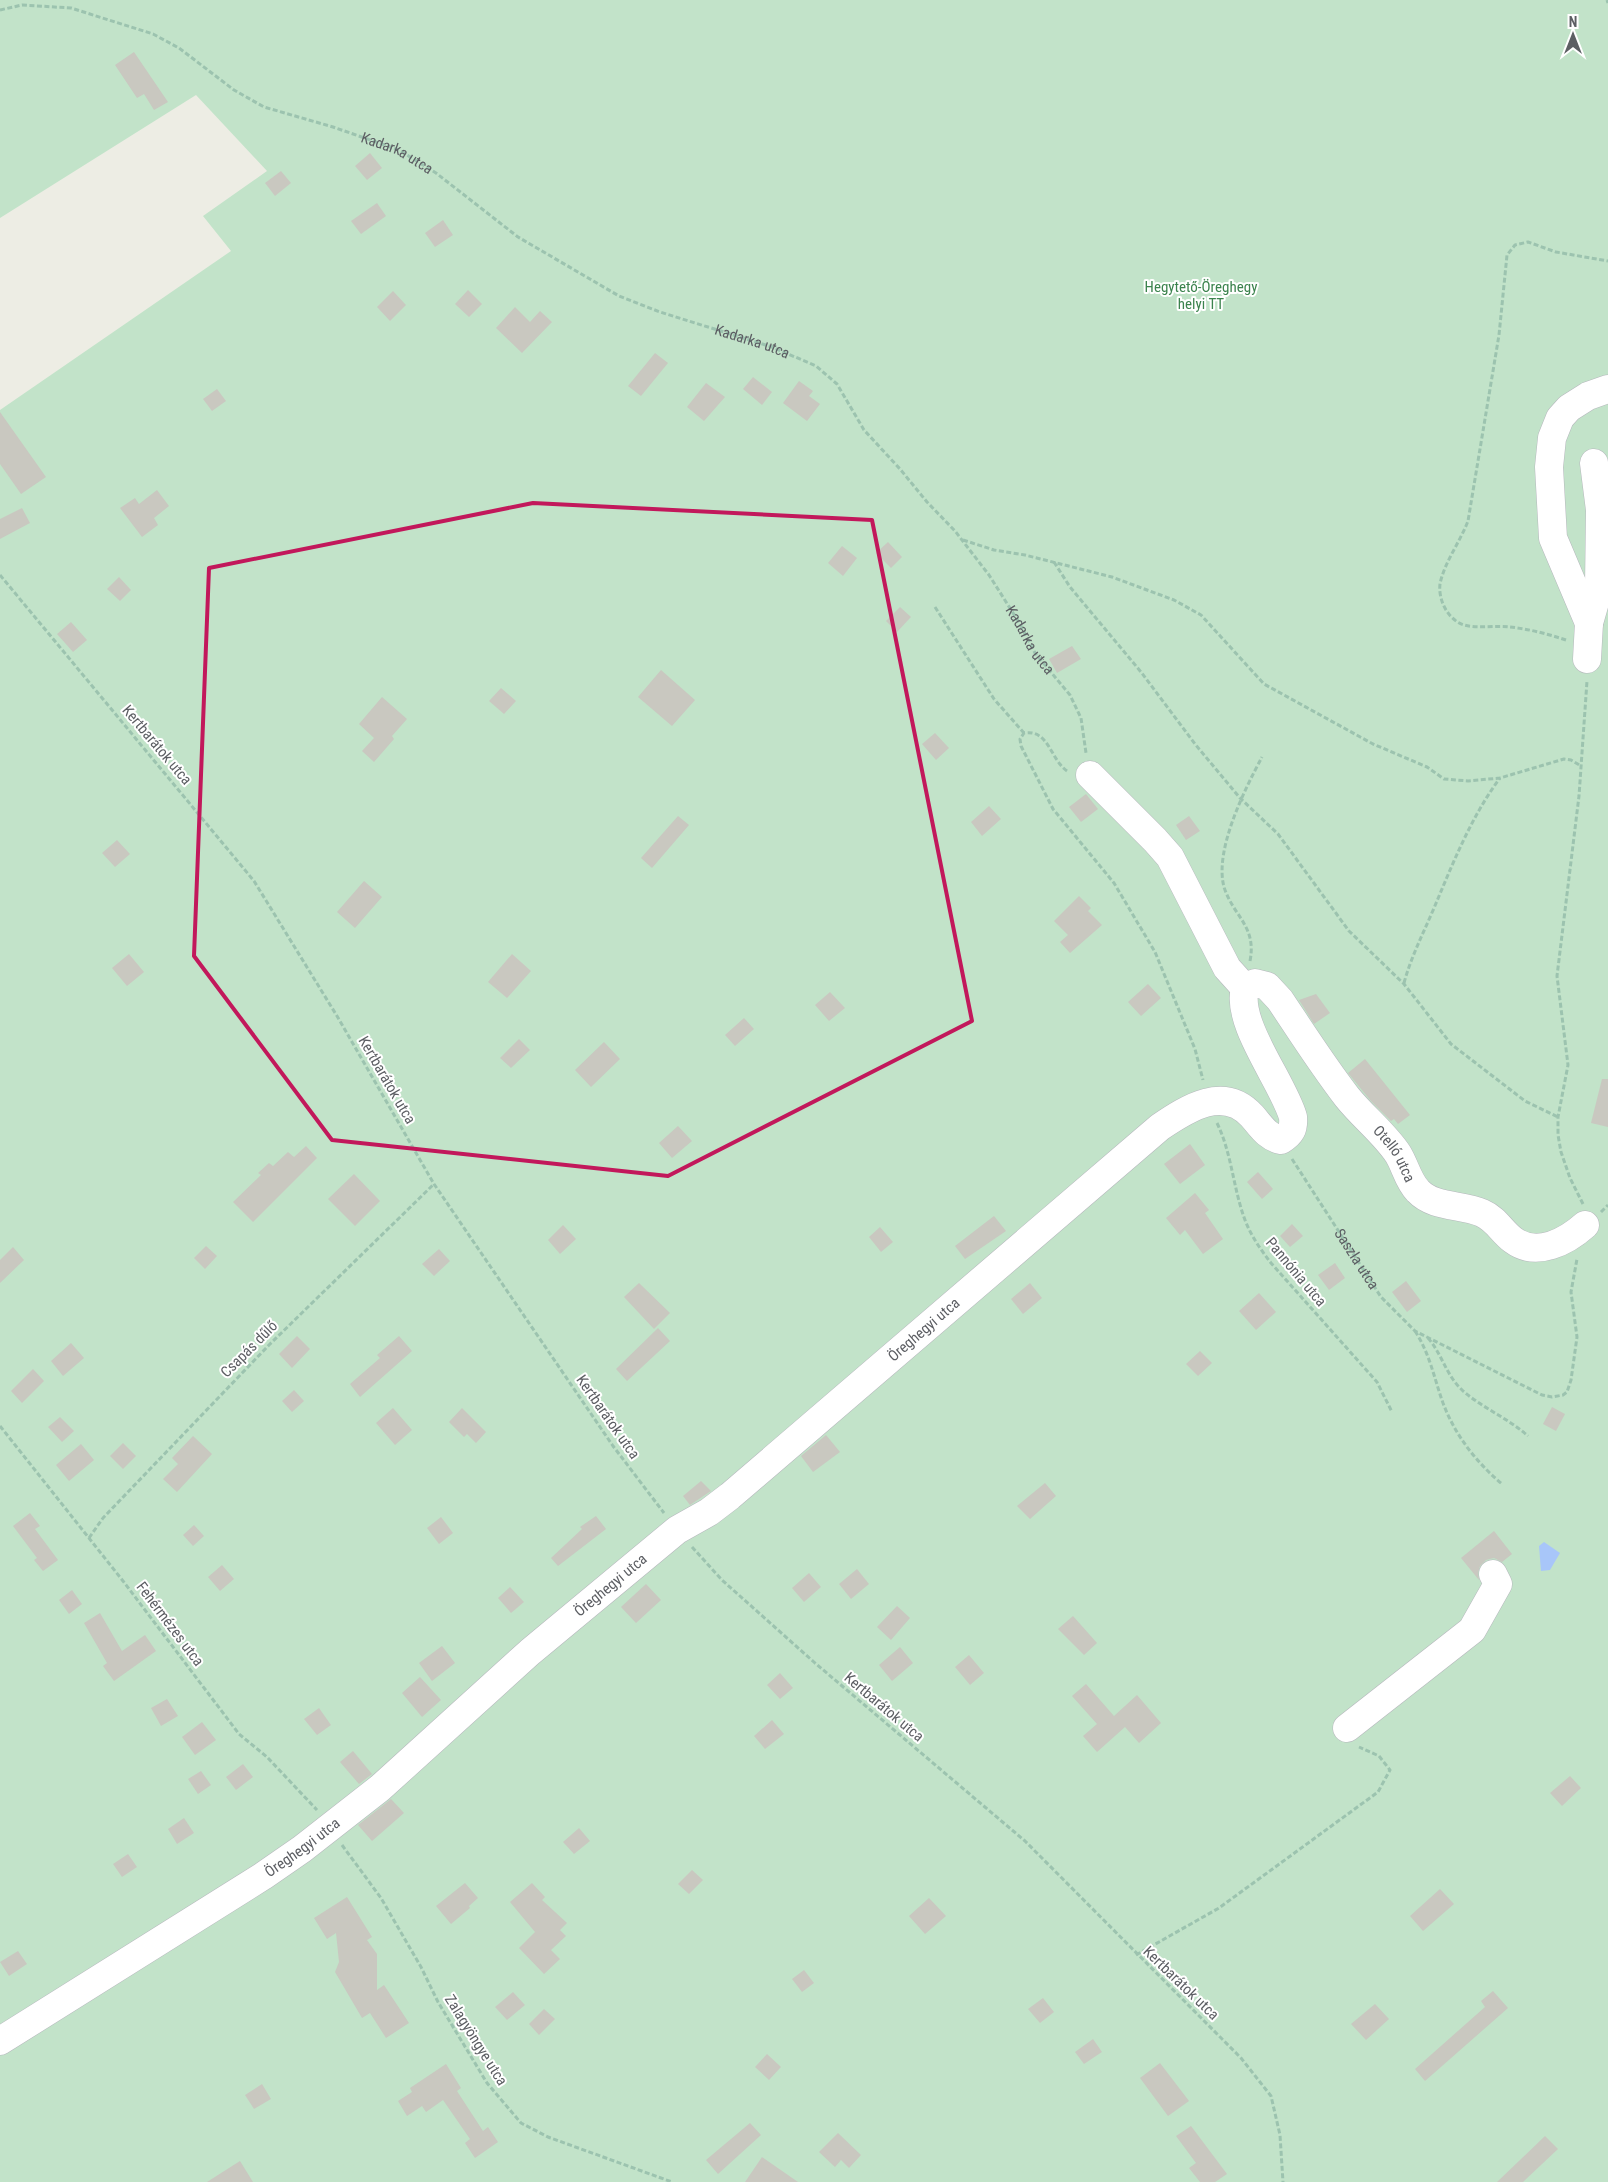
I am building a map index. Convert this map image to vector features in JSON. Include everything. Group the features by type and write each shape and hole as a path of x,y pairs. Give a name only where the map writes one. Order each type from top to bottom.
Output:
{"street":[{"path":"1589,623 1553,538 1549,467 1552,438 1560,418 1569,408 1588,396 1608,389"},
{"path":"1587,659 1589,623 1599,588 1604,504 1594,463"},
{"path":"1090,775 1170,857 1227,968 1245,988 1243,997 1249,1025 1293,1116 1293,1129 1281,1140 1272,1138 1247,1110 1233,1102 1221,1099 1202,1104"},
{"name":"Otelló utca","path":"1245,988 1255,983 1267,986 1280,1000 1348,1098 1398,1154 1418,1191 1433,1200 1481,1212 1493,1220 1513,1240 1523,1246 1537,1248 1558,1244 1573,1236 1585,1225"},
{"name":"Öreghegyi utca","path":"0,2041 263,1876 328,1830 386,1782 530,1652 677,1530 709,1512 730,1496 1160,1127 1190,1108 1202,1104"},
{"path":"1346,1728 1472,1630 1498,1584 1493,1574"}],"path":[{"name":"Kadarka utca","path":"0,10 22,5 71,8 168,40 234,90 264,107 333,127 399,150 436,173 518,237 619,296 660,312 772,347 816,366 837,384 864,430 874,442 963,540 1020,624 1039,658 1070,695 1081,718 1086,762 1090,775"},
{"path":"1585,1225 1583,1203 1561,1152 1558,1118 1568,1065 1557,976 1581,766 1587,659 1581,649 1567,640 1538,631 1510,626 1463,624 1449,615 1442,603 1440,587 1444,570 1461,541 1468,521 1499,336 1507,255 1515,245 1528,242 1556,252 1608,261"},
{"path":"963,540 994,550 1054,562 1112,577 1174,600 1201,615 1264,684 1373,744 1427,767 1444,779 1468,781 1500,778 1564,759 1571,760 1581,766"},
{"path":"1054,562 1070,587 1141,672 1195,744 1240,798 1278,834 1349,931 1404,984 1451,1044 1525,1101 1558,1118"},
{"name":"Kertbarátok utca","path":"0,575 254,881 337,1016 434,1184 613,1446 677,1530 722,1580 872,1713 934,1762 1025,1841 1136,1955 1241,2058 1271,2096 1280,2135 1283,2182"},
{"path":"935,606 994,699 1024,733 1038,733 1044,738 1058,764 1067,770 1090,775"},
{"path":"1024,733 1020,739 1020,746 1053,809 1114,883 1155,952 1195,1049 1203,1079 1202,1104"},
{"path":"1245,988 1253,946 1248,930 1224,888 1222,866 1240,798 1262,757"},
{"path":"1404,984 1410,961 1465,836 1485,798 1500,778"},
{"name":"Pannónia utca","path":"1202,1104 1210,1111 1223,1136 1245,1220 1259,1247 1377,1382 1392,1412"},
{"name":"Saszla utca","path":"1281,1140 1382,1297 1415,1331 1542,1395 1552,1397 1562,1395 1567,1392 1572,1380 1577,1337 1571,1292 1573,1274 1585,1225"},
{"name":"Csapás dűlő","path":"90,1538 103,1518 225,1389 434,1184"},
{"path":"1415,1331 1430,1356 1451,1424 1484,1469 1502,1484"},
{"path":"1426,1336 1435,1346 1452,1379 1462,1390 1528,1436"},
{"name":"Fehérmézes utca","path":"0,1426 90,1538 240,1734 267,1757 309,1801 328,1830"},
{"path":"1136,1955 1220,1908 1378,1792 1390,1770 1379,1756 1359,1747 1346,1728"},
{"name":"Zalagyöngye utca","path":"328,1830 343,1846 381,1898 462,2043 487,2083 521,2123 548,2138 672,2182"}],"highlighted area":[{"path":"533,503 872,520 972,1021 668,1176 332,1140 194,956 209,568"}],"green space":[{"name":"Hegytető-Öreghegy helyi TT","path":"0,0 1608,0 1608,2182 0,2182 0,410 231,251 203,216 267,171 196,95 0,218"}],"water":[{"path":"1544,1542 1560,1553 1550,1570 1541,1571 1539,1546"}],"building":[{"path":"134,52 168,102 154,110 144,94 137,98 115,65"},
{"path":"370,153 382,168 367,180 355,166"},
{"path":"281,171 291,183 275,196 265,183"},
{"path":"377,203 386,216 361,234 351,221"},
{"path":"443,220 453,235 435,247 425,233"},
{"path":"468,290 482,304 469,317 455,304"},
{"path":"393,291 406,305 390,321 377,307"},
{"path":"515,307 530,322 540,311 552,322 522,353 496,328"},
{"path":"655,353 668,363 641,396 628,386"},
{"path":"753,377 772,392 762,405 743,389"},
{"path":"799,381 813,391 809,396 820,404 807,421 783,403"},
{"path":"706,383 725,397 704,421 687,407"},
{"path":"217,389 226,401 212,411 203,399"},
{"path":"0,412 46,477 21,494 0,464"},
{"path":"157,490 169,506 154,518 158,525 142,537 120,508 135,498 139,504"},
{"path":"22,508 30,523 0,539 0,519"},
{"path":"888,542 902,557 891,568 876,553"},
{"path":"842,546 857,558 843,576 828,563"},
{"path":"119,577 131,590 120,601 107,589"},
{"path":"900,607 911,617 897,632 886,621"},
{"path":"71,622 87,640 73,652 57,634"},
{"path":"1072,646 1081,659 1057,673 1049,659"},
{"path":"661,670 695,700 672,726 638,697"},
{"path":"501,688 516,701 504,714 489,701"},
{"path":"382,697 407,719 392,736 394,739 374,762 362,751 374,738 359,724"},
{"path":"935,733 949,748 936,760 922,744"},
{"path":"1086,794 1098,809 1081,822 1069,807"},
{"path":"989,806 1001,819 982,836 971,822"},
{"path":"678,816 689,825 652,868 641,858"},
{"path":"1189,816 1200,831 1186,840 1176,825"},
{"path":"117,840 130,854 115,867 102,853"},
{"path":"364,881 382,897 355,928 337,912"},
{"path":"1079,896 1091,908 1088,911 1102,925 1070,953 1060,942 1068,935 1054,921"},
{"path":"129,954 144,972 127,986 112,968"},
{"path":"512,954 531,971 507,998 488,982"},
{"path":"1148,984 1161,998 1141,1016 1128,1002"},
{"path":"830,992 845,1008 829,1021 815,1005"},
{"path":"1316,994 1330,1013 1314,1024 1299,1000"},
{"path":"744,1018 754,1029 735,1046 725,1035"},
{"path":"519,1039 530,1050 511,1068 500,1058"},
{"path":"604,1042 620,1059 591,1087 575,1070"},
{"path":"1365,1059 1410,1115 1398,1124 1394,1119 1391,1121 1371,1101 1348,1073"},
{"path":"1602,1079 1608,1079 1608,1127 1591,1123"},
{"path":"678,1126 692,1141 672,1158 659,1143"},
{"path":"1190,1144 1205,1165 1180,1184 1164,1164"},
{"path":"306,1146 317,1158 253,1222 233,1202 261,1175 258,1173 269,1163 273,1166 288,1152 294,1157"},
{"path":"1258,1172 1273,1189 1262,1199 1247,1182"},
{"path":"354,1174 380,1201 355,1226 328,1199"},
{"path":"1195,1193 1209,1210 1205,1213 1223,1239 1203,1254 1185,1230 1180,1235 1166,1218"},
{"path":"994,1216 1006,1231 965,1259 955,1246"},
{"path":"1292,1224 1303,1236 1290,1247 1280,1236"},
{"path":"563,1225 576,1239 560,1254 548,1240"},
{"path":"880,1227 893,1242 881,1252 869,1237"},
{"path":"206,1246 217,1256 205,1269 194,1258"},
{"path":"13,1247 24,1260 0,1283 0,1260"},
{"path":"439,1249 450,1261 434,1276 422,1264"},
{"path":"1335,1263 1345,1278 1329,1290 1318,1275"},
{"path":"1406,1281 1421,1301 1407,1312 1392,1292"},
{"path":"639,1283 670,1313 654,1329 624,1297"},
{"path":"1030,1283 1042,1298 1023,1314 1011,1299"},
{"path":"1259,1293 1276,1312 1256,1330 1239,1311"},
{"path":"658,1328 670,1341 627,1381 616,1369"},
{"path":"297,1336 310,1349 292,1368 279,1354"},
{"path":"399,1336 412,1351 360,1397 350,1384 380,1358 377,1355"},
{"path":"71,1343 84,1358 63,1376 51,1361"},
{"path":"1200,1351 1212,1363 1198,1376 1186,1364"},
{"path":"33,1369 44,1381 22,1403 11,1391"},
{"path":"294,1390 304,1401 292,1412 282,1401"},
{"path":"1552,1407 1565,1414 1556,1431 1543,1424"},
{"path":"393,1408 412,1430 395,1445 376,1423"},
{"path":"462,1408 486,1432 476,1443 467,1434 464,1437 449,1422"},
{"path":"60,1417 74,1431 62,1442 48,1427"},
{"path":"826,1435 840,1452 813,1472 801,1456"},
{"path":"193,1436 212,1454 177,1492 163,1479 178,1464 172,1458"},
{"path":"123,1443 136,1456 123,1469 110,1456"},
{"path":"81,1444 94,1460 69,1481 56,1465"},
{"path":"701,1481 711,1491 690,1505 683,1496"},
{"path":"1045,1483 1056,1496 1030,1519 1017,1506"},
{"path":"30,1513 40,1526 35,1529 58,1560 43,1571 34,1560 37,1558 13,1526"},
{"path":"596,1516 606,1529 558,1566 551,1558 582,1529 580,1527"},
{"path":"441,1517 453,1533 439,1544 427,1528"},
{"path":"194,1525 204,1536 193,1546 183,1535"},
{"path":"1494,1531 1512,1554 1502,1562 1494,1558 1486,1560 1480,1566 1479,1580 1461,1558"},
{"path":"222,1565 234,1579 220,1591 208,1577"},
{"path":"857,1569 869,1584 851,1599 839,1584"},
{"path":"809,1573 821,1587 804,1602 792,1588"},
{"path":"646,1584 661,1600 636,1623 621,1607"},
{"path":"510,1587 524,1602 511,1613 498,1598"},
{"path":"72,1590 82,1604 69,1614 59,1600"},
{"path":"897,1606 910,1618 891,1640 877,1627"},
{"path":"100,1613 122,1651 145,1635 156,1651 114,1681 103,1666 107,1663 84,1623"},
{"path":"1073,1616 1097,1643 1084,1655 1058,1629"},
{"path":"442,1646 455,1663 432,1681 419,1663"},
{"path":"900,1647 913,1663 892,1681 879,1665"},
{"path":"969,1655 984,1673 970,1685 955,1667"},
{"path":"780,1673 793,1688 780,1699 767,1685"},
{"path":"420,1677 441,1700 422,1717 402,1693"},
{"path":"1086,1684 1114,1716 1137,1695 1161,1723 1139,1743 1125,1727 1097,1752 1083,1736 1097,1724 1072,1696"},
{"path":"167,1699 178,1716 161,1726 151,1708"},
{"path":"319,1708 331,1725 317,1735 304,1719"},
{"path":"772,1720 784,1734 765,1749 754,1736"},
{"path":"202,1722 216,1740 195,1755 182,1737"},
{"path":"353,1751 372,1774 359,1784 340,1762"},
{"path":"243,1764 253,1777 236,1790 226,1777"},
{"path":"201,1771 211,1785 198,1794 188,1779"},
{"path":"1570,1776 1581,1788 1562,1806 1550,1793"},
{"path":"391,1799 404,1813 372,1841 358,1825"},
{"path":"184,1818 194,1833 177,1844 168,1829"},
{"path":"579,1828 590,1841 574,1854 563,1842"},
{"path":"128,1854 137,1867 122,1877 113,1864"},
{"path":"692,1870 703,1880 689,1894 678,1884"},
{"path":"465,1883 478,1898 469,1906 470,1908 451,1924 436,1906"},
{"path":"532,1883 545,1897 542,1900 567,1923 560,1930 566,1936 551,1950 560,1959 544,1974 519,1948 535,1932 510,1902"},
{"path":"1440,1889 1454,1904 1423,1931 1410,1916"},
{"path":"347,1897 372,1937 367,1940 377,1954 377,1990 384,1985 409,2023 386,2038 370,2013 362,2018 335,1972 339,1962 336,1933 327,1939 314,1918"},
{"path":"929,1898 946,1916 925,1934 909,1916"},
{"path":"18,1951 27,1964 9,1976 0,1962"},
{"path":"804,1970 814,1983 802,1992 792,1979"},
{"path":"1493,1991 1508,2008 1425,2081 1415,2069 1485,2007 1481,2001"},
{"path":"513,1992 525,2005 507,2020 495,2007"},
{"path":"1043,1998 1054,2012 1040,2023 1028,2009"},
{"path":"1375,2004 1389,2019 1366,2040 1351,2024"},
{"path":"544,2009 555,2019 539,2035 529,2024"},
{"path":"1093,2039 1102,2052 1084,2064 1075,2052"},
{"path":"767,2054 781,2067 769,2080 755,2067"},
{"path":"1160,2063 1189,2101 1168,2116 1140,2078"},
{"path":"446,2064 461,2088 457,2091 483,2131 488,2127 498,2142 475,2158 465,2143 470,2139 443,2100 426,2112 422,2106 407,2116 398,2101 412,2092 410,2088"},
{"path":"262,2084 271,2099 254,2109 245,2095"},
{"path":"750,2123 761,2135 718,2174 706,2160"},
{"path":"1191,2126 1227,2174 1215,2182 1200,2182 1189,2168 1196,2163 1176,2136"},
{"path":"838,2133 861,2155 849,2168 841,2160 835,2167 819,2152"},
{"path":"1545,2136 1558,2149 1523,2182 1497,2182"},
{"path":"762,2157 798,2182 745,2182"},
{"path":"240,2161 253,2182 207,2182"}]}
